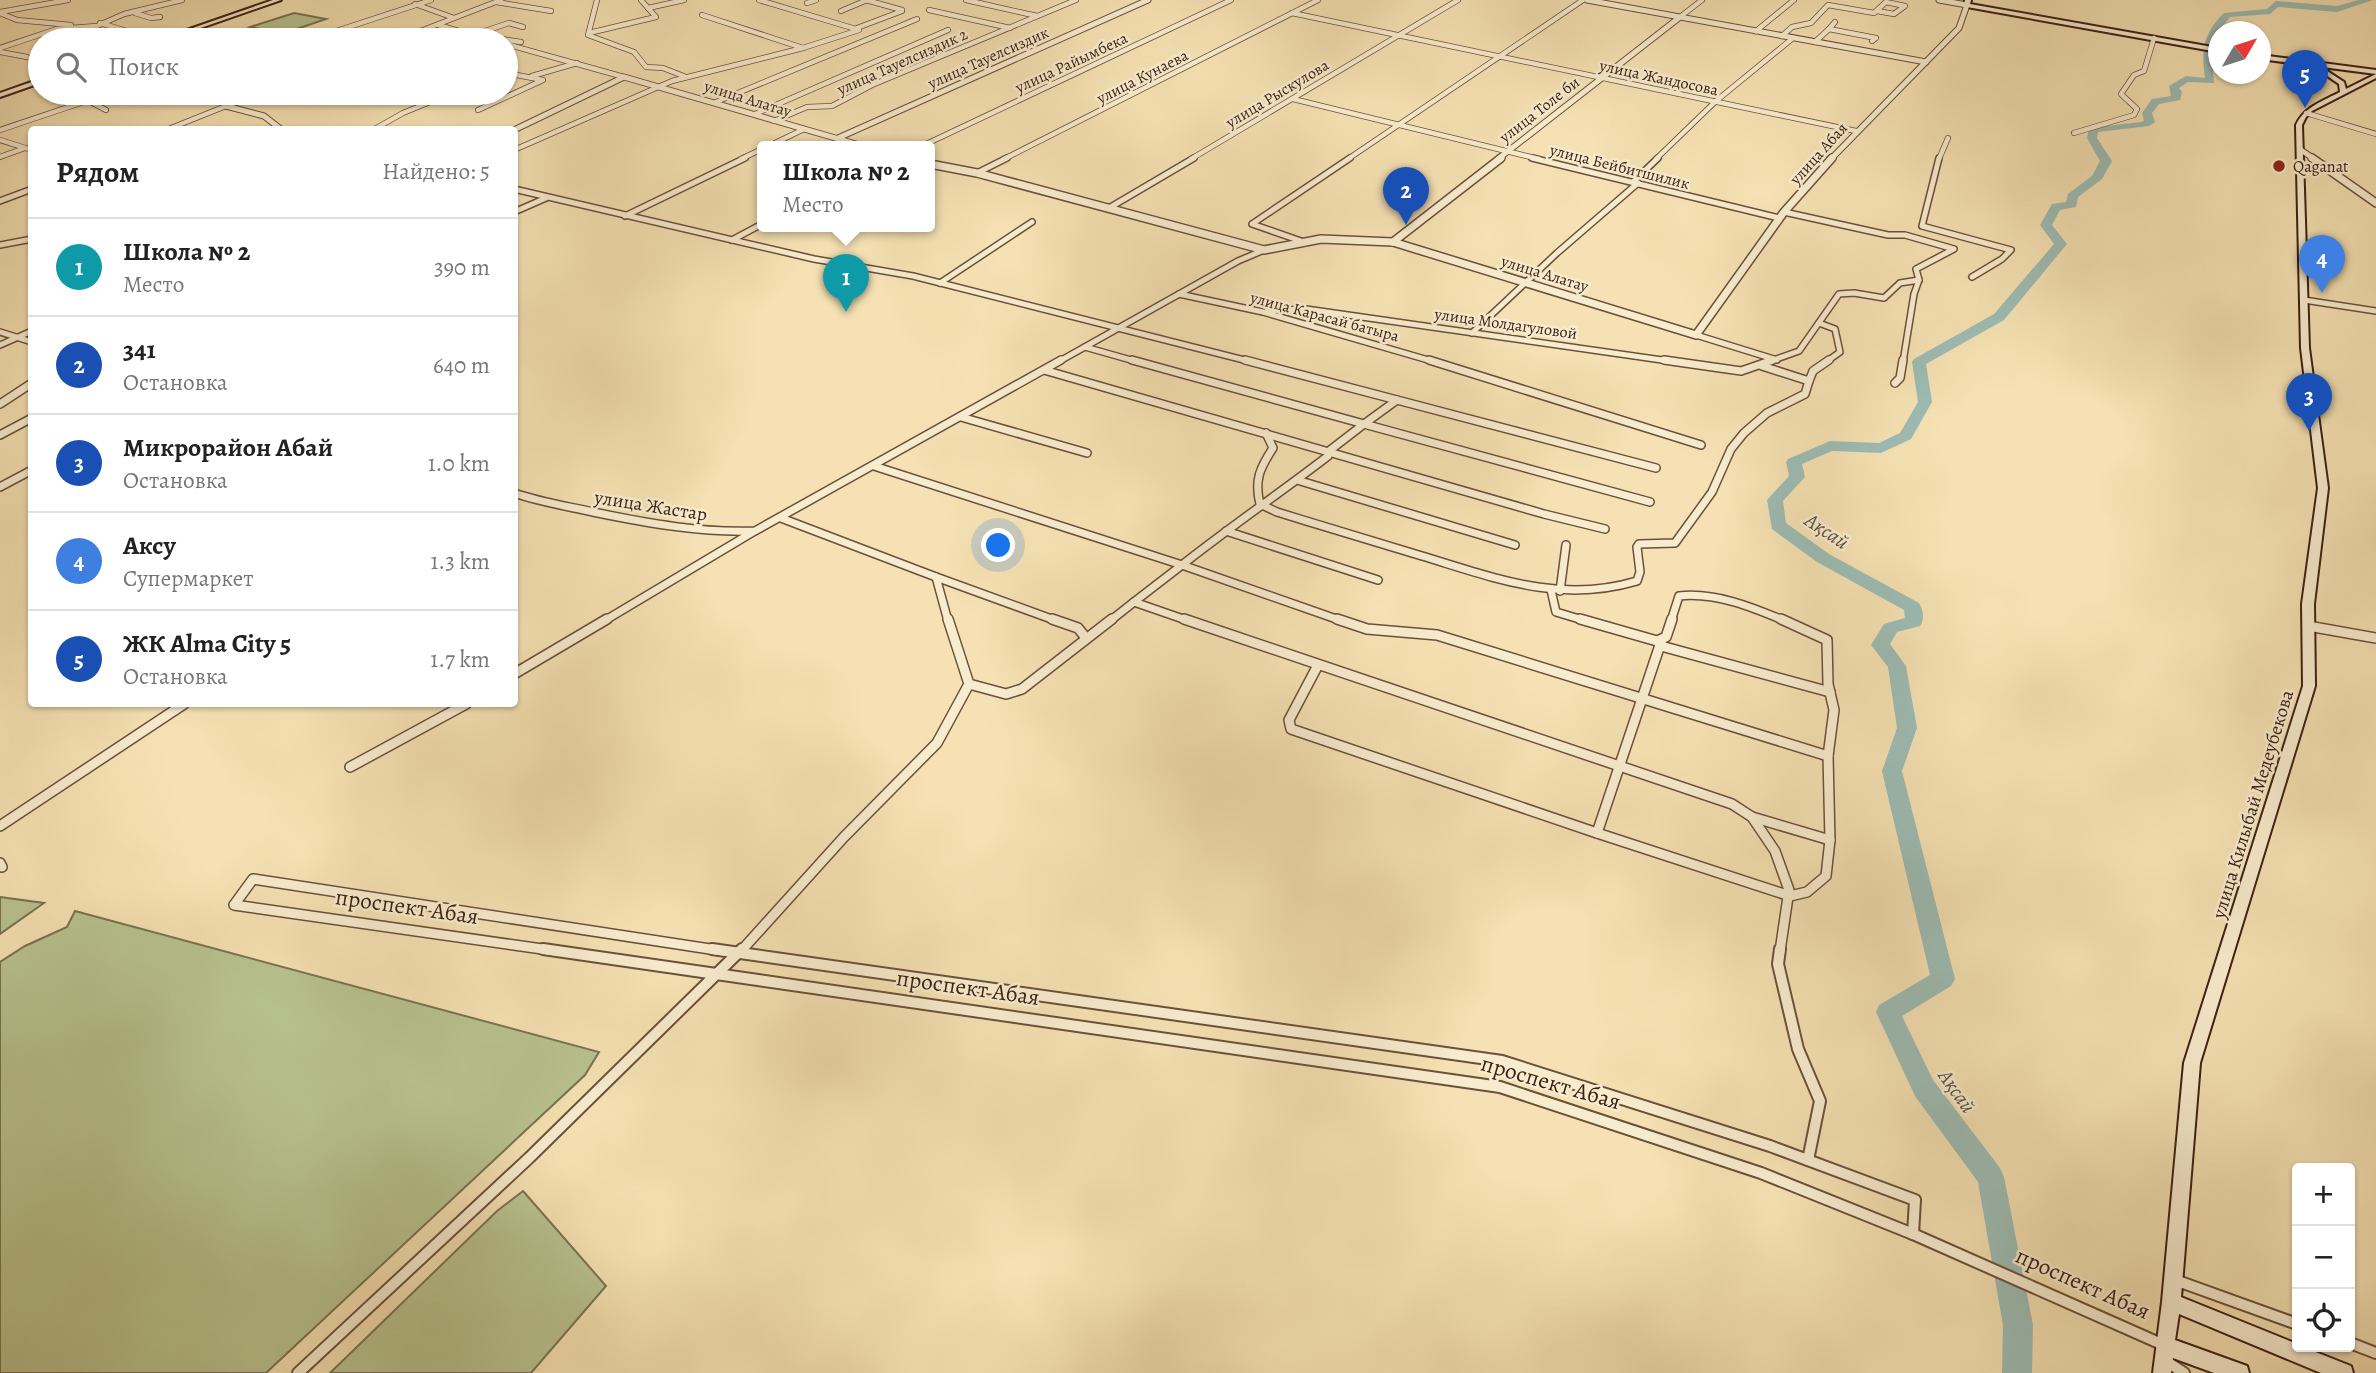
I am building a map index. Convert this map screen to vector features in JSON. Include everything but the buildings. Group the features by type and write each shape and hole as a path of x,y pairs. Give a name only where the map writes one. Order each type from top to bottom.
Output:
{"main road":[{"path":"195,28 278,0"},
{"path":"1967,3 2208,48"},
{"path":"2271,59 2376,74"},
{"path":"2298,63 2332,73 2344,86 2344,93"},
{"path":"2306,113 2376,74"},
{"path":"0,95 28,85"},
{"name":"улица Килыбай Медеубекова","path":"2164,1360 2192,1063 2309,686 2308,604 2323,488 2305,348 2299,125 2306,113"},
{"name":"проспект Абая","path":"2171,1302 2344,1373"},
{"name":"проспект Абая","path":"2164,1360 2240,1373"}],"street":[{"path":"0,12 68,0"},
{"path":"67,28 97,26 133,9 140,10 182,0"},
{"path":"344,28 431,0"},
{"path":"589,33 597,0"},
{"path":"589,33 656,17 641,0"},
{"path":"648,8 684,0"},
{"path":"763,0 857,28 902,10 867,0 841,11"},
{"path":"807,3 816,0"},
{"path":"966,0 1037,16"},
{"name":"улица Тауелсиздик 2","path":"774,121 807,107 832,106 873,85 1076,0"},
{"name":"улица Тауелсиздик","path":"838,138 1148,0"},
{"name":"улица Райымбека","path":"933,141 1231,0"},
{"name":"улица Кунаева","path":"977,173 1318,0"},
{"name":"улица Рыскулова","path":"1109,208 1458,0"},
{"path":"1301,241 1252,224 1585,0 1926,62"},
{"name":"улица Толе би","path":"1393,242 1702,0"},
{"path":"1756,31 1794,0"},
{"path":"1939,0 1967,3"},
{"path":"428,28 498,1 551,11"},
{"path":"1782,36 1787,28 1796,23 1811,23 1828,5 1871,13 1887,1 1905,6 1894,14 1877,11"},
{"path":"1060,2 1068,4"},
{"name":"улица Абая","path":"1696,335 1779,218 1856,131 1959,28 1967,3"},
{"path":"415,4 454,18"},
{"path":"133,9 152,19 160,17"},
{"path":"929,10 1010,28"},
{"path":"0,12 15,20 56,21 77,27"},
{"name":"улица Жандосова","path":"1292,13 1856,131"},
{"path":"702,15 803,48"},
{"path":"716,102 917,19"},
{"path":"1815,42 1835,22"},
{"path":"100,23 117,28"},
{"path":"494,28 509,23 523,27"},
{"path":"436,25 447,28"},
{"path":"518,148 686,77 803,48 859,30 857,28"},
{"path":"1829,29 1875,38 1872,41"},
{"path":"755,114 948,30"},
{"path":"589,33 594,39 634,52 646,67 663,68 686,77"},
{"path":"1472,332 1635,183 1716,101 1793,38"},
{"path":"2074,133 2134,116 2137,109 2134,104 2120,94 2134,75 2144,71 2154,38"},
{"path":"0,50 28,40"},
{"path":"518,47 624,77"},
{"path":"0,50 27,57"},
{"path":"529,77 577,63"},
{"path":"518,75 543,80 518,92"},
{"path":"518,128 624,77"},
{"name":"улица Алатау","path":"624,77 847,141"},
{"name":"улица Бейбитшилик","path":"1293,99 1779,218"},
{"path":"0,130 77,105"},
{"path":"97,105 106,110"},
{"path":"380,126 423,105"},
{"path":"478,110 489,105"},
{"path":"176,126 226,106 264,116 277,126"},
{"path":"2306,113 2376,134"},
{"path":"779,141 804,129"},
{"path":"1948,138 1941,150 1929,203 1920,223 1935,230 2011,250 2002,259 1972,276"},
{"path":"0,140 28,149"},
{"path":"0,157 28,149"},
{"path":"2301,150 2376,203"},
{"path":"625,216 757,151"},
{"path":"935,165 977,173 1264,250"},
{"path":"518,190 816,260 833,260 940,283 1121,327 1656,468"},
{"path":"0,201 28,192"},
{"path":"518,210 546,198"},
{"path":"1784,212 1952,247 1954,252 1916,270 1919,280 1914,294 1900,378 1895,383"},
{"path":"940,283 1032,222"},
{"path":"732,240 757,227"},
{"path":"1934,242 1935,230"},
{"name":"улица Алатау","path":"1301,241 1321,239 1393,242 1777,360"},
{"path":"0,245 28,240"},
{"path":"1179,294 1238,261 1264,250 1301,241"},
{"path":"1762,366 1799,351 1839,294 1854,293 1884,298 1900,283 1919,280"},
{"name":"улица Карасай батыра","path":"1179,294 1203,302 1267,311 1290,322 1451,366 1701,445"},
{"name":"улица Жастар","path":"518,494 553,505 680,527 726,533 755,531 1179,294"},
{"path":"2304,300 2376,311"},
{"name":"улица Молдагуловой","path":"1267,311 1306,309 1741,371 1762,366"},
{"path":"1266,433 1273,448 1256,473 1255,489 1260,504 1277,513 1511,582 1555,591 1613,589 1637,581 1640,572 1637,547 1643,542 1675,543 1712,492 1731,449 1744,433 1767,413 1801,398 1813,371 1840,352 1835,329 1819,323"},
{"path":"0,332 28,341"},
{"path":"0,345 28,333"},
{"path":"1085,347 1650,502"},
{"path":"1762,366 1809,381"},
{"path":"1044,370 1544,514 1605,529"},
{"path":"0,404 28,386"},
{"path":"936,577 964,675 969,684 1006,694 1014,692 1260,504 1297,480 1328,456 1329,451 1397,400"},
{"path":"961,417 1087,453"},
{"path":"0,435 28,420"},
{"path":"874,466 1182,565 1367,629 1437,635 1828,756"},
{"path":"0,486 28,472"},
{"path":"1297,480 1515,545"},
{"path":"781,518 1078,628 1086,638"},
{"path":"518,672 755,531"},
{"path":"1226,531 1378,580"},
{"path":"1566,545 1555,591 1556,612 1830,692"},
{"path":"1318,665 1289,720 1291,729 1597,833 1790,896 1807,892 1826,876 1830,840 1828,756 1834,710 1830,692 1827,640 1793,622 1752,608 1689,593 1679,596 1597,833"},
{"path":"1134,602 1620,765 1732,804 1752,817 1830,840"},
{"path":"2308,626 2376,638"},
{"path":"298,1373 529,1158 603,1083 643,1050 739,953 876,804 937,743 969,684"},
{"path":"0,826 179,707"},
{"path":"350,767 460,707"},
{"path":"1752,817 1775,851 1790,896 1778,964 1798,1049 1820,1101 1808,1160"},
{"name":"проспект Абая","path":"1913,1234 1914,1200 1808,1160 1502,1061 739,953 253,879 234,905 1500,1087 1761,1173 1913,1234 2108,1322 2164,1360"},
{"path":"2173,1279 2292,1322"},
{"path":"2355,1345 2376,1353"},
{"path":"2164,1360 2184,1373"}],"green space":[{"path":"294,13 326,19 300,28 250,27"},
{"path":"0,897 44,903 0,934"},
{"path":"75,911 599,1052 585,1075 266,1373 0,1373 0,962 25,946 67,927"},
{"path":"523,1191 606,1286 531,1373 330,1373 497,1211"}],"waterway":[{"name":"Ақсай","path":"2017,1373 2018,1325 1991,1177 1924,1088 1888,1012 1943,979 1892,771 1907,728 1897,666 1880,645 1890,628 1914,622 1913,607 1823,558 1778,525 1775,500 1797,477 1794,462 1830,446 1881,448 1906,436 1925,402 1919,362 1999,317 2061,244 2046,225 2056,207 2072,204 2072,196 2098,177 2099,170 2106,161 2092,138 2093,130 2131,127 2150,122 2147,113 2156,101 2176,98 2177,92 2173,88 2186,79 2210,81 2206,50 2220,22 2227,15 2270,11 2276,4 2337,9 2369,0"}],"place":[{"name":"ЖК Alma City 5","path":"2305,108"},
{"name":"Qaganat","path":"2279,166"},
{"name":"341","path":"1406,225"},
{"name":"Аксу","path":"2322,293"},
{"name":"Школа № 2","path":"846,312"},
{"name":"Микрорайон Абай","path":"2309,431"}]}
